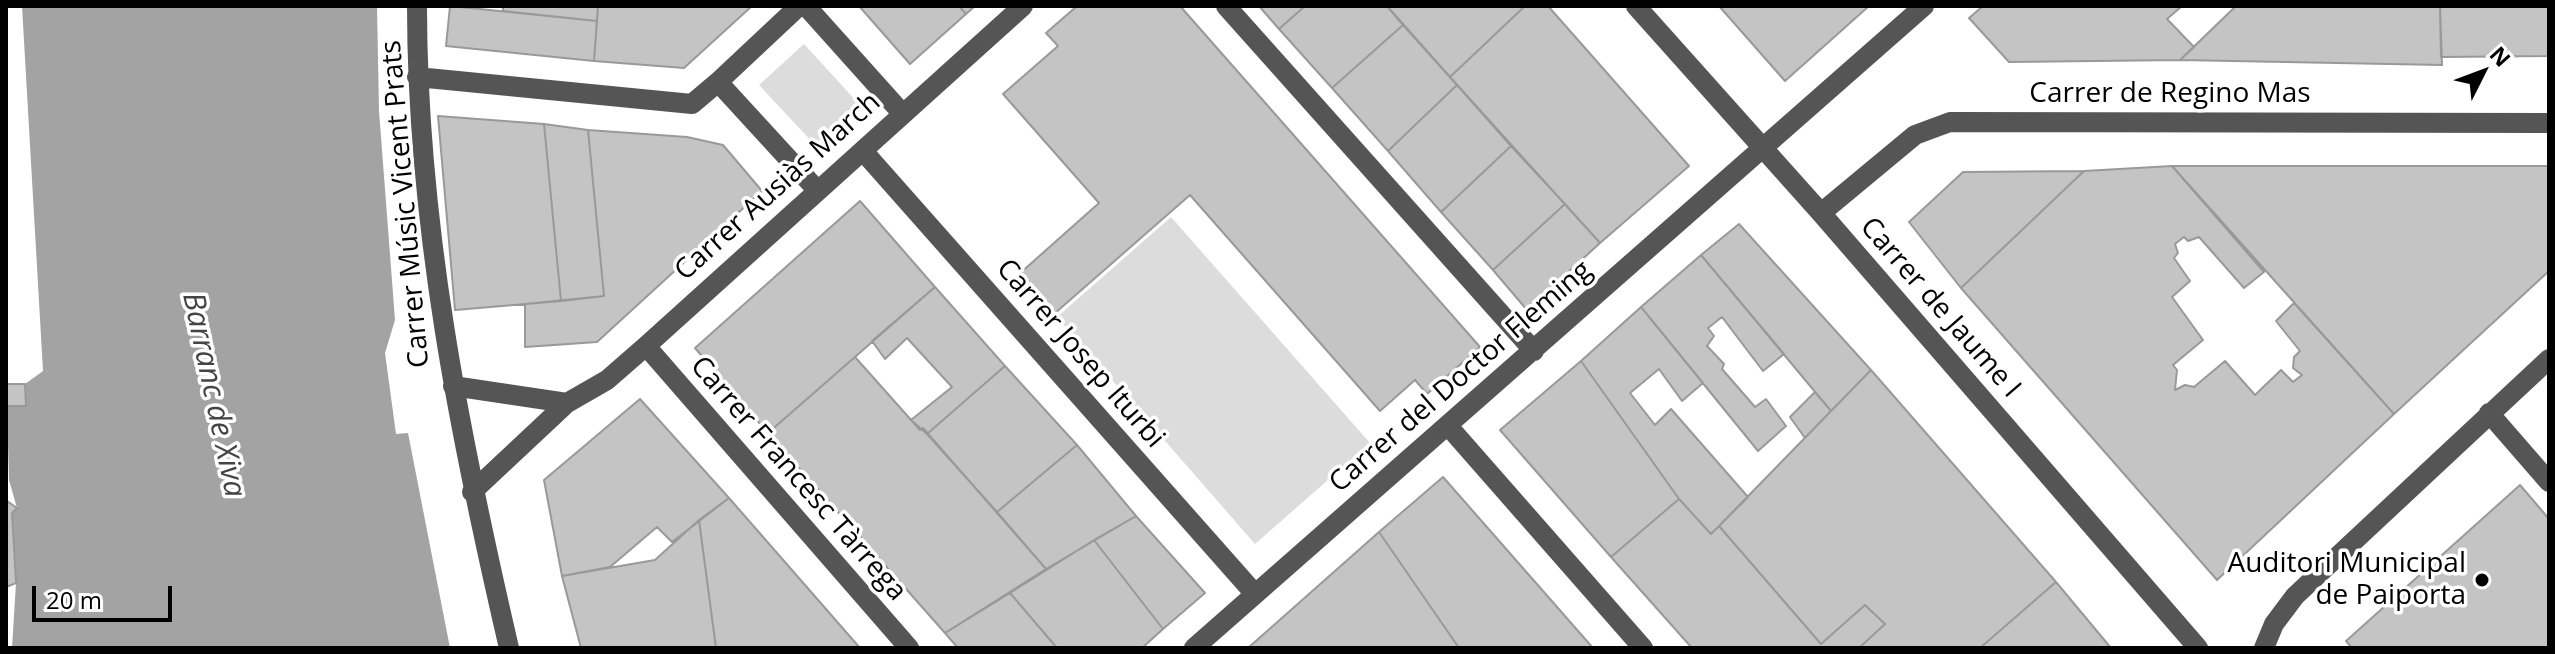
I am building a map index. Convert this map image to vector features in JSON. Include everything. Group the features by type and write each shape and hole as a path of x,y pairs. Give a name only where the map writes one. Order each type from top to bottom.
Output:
{"street":[{"name":"Carrer Músic Vicent Prats","path":"417,6 417,77 439,311 472,492 509,648"},
{"path":"417,77 692,104 799,6"},
{"path":"806,6 901,112"},
{"name":"Carrer Ausiàs March","path":"472,492 567,403 607,380 646,346 863,151 901,112 1023,6"},
{"path":"1226,6 1534,351"},
{"name":"Carrer de Jaume I","path":"1636,6 1821,213 2198,648"},
{"name":"Carrer del Doctor Fleming","path":"1194,648 1449,427 1924,6"},
{"path":"718,82 818,191"},
{"name":"Carrer de Regino Mas","path":"1821,213 1915,135 1950,122 2549,123"},
{"name":"Carrer Josep Iturbi","path":"863,151 1255,594"},
{"name":"Carrer Francesc Tàrrega","path":"646,346 909,648"},
{"path":"2264,648 2274,624 2295,596 2549,359"},
{"path":"453,386 567,403"},
{"path":"2489,413 2549,482"},
{"path":"1449,427 1643,648"}],"shaded area":[{"path":"804,44 859,104 815,145 759,85"},
{"path":"1171,217 1370,443 1255,544 1057,317"}],"water":[{"name":"Barranc de Xiva","path":"22,6 377,6 379,111 395,320 385,353 396,434 408,433 450,648 12,648 16,583 12,513 17,508 9,480 7,406 26,405 25,384 43,371"}],"building":[{"path":"450,6 597,21 594,61 446,46"},
{"path":"503,6 598,6 597,21 503,11"},
{"path":"598,6 752,6 684,68 594,61"},
{"path":"859,6 959,6 966,14 910,64"},
{"path":"959,6 975,6 966,14"},
{"path":"1077,6 1180,6 1480,347 1427,394 1415,380 1380,411 1190,195 1054,314 1018,275 1099,203 1003,94 1058,46 1046,33"},
{"path":"1259,6 1305,6 1279,29"},
{"path":"1305,6 1387,6 1403,25 1332,88 1279,29"},
{"path":"1387,6 1525,6 1450,77"},
{"path":"1525,6 1548,6 1689,166 1600,243 1450,77"},
{"path":"1719,6 1869,6 1785,81"},
{"path":"1983,6 2182,6 2167,19 2194,47 2180,60 2009,62 1969,18"},
{"path":"2236,6 2440,6 2442,65 2180,60"},
{"path":"2440,6 2549,6 2549,56 2441,57"},
{"path":"1403,25 1457,85 1388,151 1332,88"},
{"path":"1457,85 1511,146 1441,212 1388,151"},
{"path":"438,116 544,124 561,301 455,310"},
{"path":"544,124 588,130 604,296 561,301"},
{"path":"588,130 687,137 723,145 762,191 597,342 525,347 525,304 604,296"},
{"path":"1511,146 1565,204 1493,270 1441,212"},
{"path":"2172,166 2264,272 2244,288 2199,237 2188,241 2184,237 2175,244 2178,253 2174,258 2190,281 2172,297 2203,340 2173,365 2177,370 2175,390 2185,385 2194,387 2225,361 2255,395 2281,370 2293,382 2302,375 2293,368 2294,357 2300,351 2276,321 2294,303 2394,414 2217,580 1961,288 2084,171"},
{"path":"2172,166 2549,166 2549,271 2394,414"},
{"path":"2084,171 1961,288 1909,222 1963,172"},
{"path":"860,201 935,287 768,433 695,348"},
{"path":"1565,204 1600,243 1527,310 1493,270"},
{"path":"1739,224 1871,370 1831,411 1701,255"},
{"path":"1701,255 1784,354 1763,371 1722,317 1708,328 1714,336 1707,346 1724,364 1722,369 1755,407 1766,399 1786,426 1758,451 1641,307"},
{"path":"935,287 1005,366 927,434 911,420 952,387 907,338 885,359 872,341"},
{"path":"1641,307 1703,383 1682,401 1659,369 1630,393 1655,425 1671,409 1748,497 1711,534 1679,499 1581,361"},
{"path":"855,357 920,430 923,428 1046,569 945,633 768,433"},
{"path":"1581,361 1679,499 1611,557 1500,430"},
{"path":"1005,366 1077,445 997,512 927,434"},
{"path":"1871,370 2056,582 1980,648 1859,648 1885,624 1865,605 1821,644 1719,526"},
{"path":"6,384 25,384 26,406 6,406"},
{"path":"1815,392 1831,411 1805,438 1790,417"},
{"path":"640,399 729,498 672,542 657,527 610,567 562,576 544,480"},
{"path":"1077,445 1136,516 1046,569 997,512"},
{"path":"1443,477 1593,648 1459,648 1379,532"},
{"name":"Auditori Municipal de Paiporta","path":"2520,485 2549,519 2549,648 2352,648 2346,641"},
{"path":"729,498 860,648 716,648 699,520"},
{"path":"1679,499 1711,534 1719,526 1821,644 1865,605 1885,624 1859,648 1692,648 1611,557"},
{"path":"7,501 17,508 12,513 16,583 6,587"},
{"path":"1136,516 1205,593 1163,629 1094,540"},
{"path":"699,520 716,648 581,648 562,576 655,560"},
{"path":"1379,532 1459,648 1248,648"},
{"path":"1094,540 1163,629 1142,648 1057,648 1010,593"},
{"path":"2056,582 2111,648 1980,648"},
{"path":"1010,593 1057,648 958,648 945,633"}],"place":[{"name":"Auditori Municipal de Paiporta","path":"2482,580"}]}
